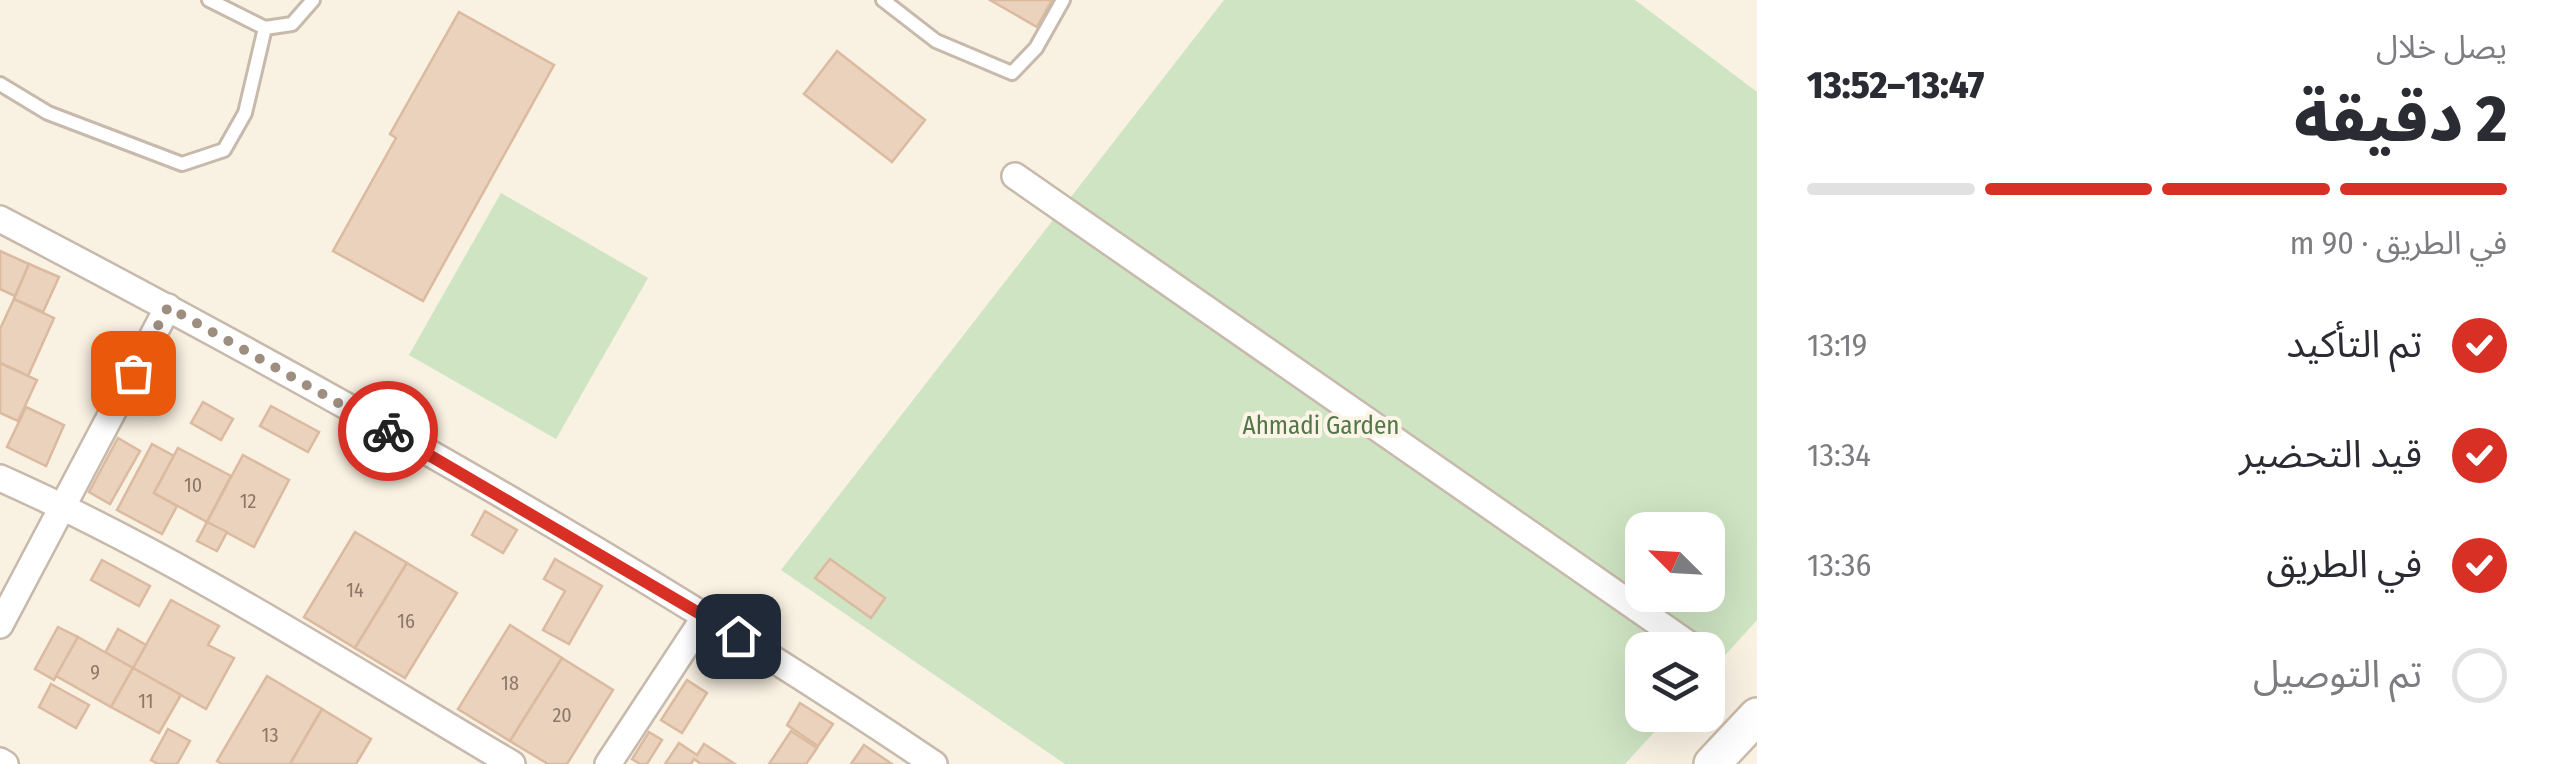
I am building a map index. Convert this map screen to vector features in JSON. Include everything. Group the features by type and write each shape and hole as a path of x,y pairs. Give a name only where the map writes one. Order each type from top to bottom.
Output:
{"main road":[{"path":"1712,764 1757,716"}],"street":[{"path":"1015,176 1671,632"},
{"path":"0,219 168,307 706,615 931,763"},
{"path":"0,625 168,307"},
{"path":"0,478 63,506 272,621 512,764"},
{"path":"608,764 706,615"}],"lane":[{"path":"209,0 265,28 292,24 313,0"},
{"path":"883,0 936,41 1012,73 1036,48 1063,0"},
{"path":"0,84 48,113 182,164 224,150 245,113 265,28"}],"green space":[{"name":"Ahmadi Garden","path":"1224,0 1635,0 1757,92 1757,620 1725,655 1725,632 1625,632 1625,732 1654,732 1625,764 1065,764 781,570"},
{"path":"501,193 648,278 556,439 409,355"}],"building":[{"path":"990,0 1052,0 1037,27"},
{"path":"459,12 554,65 423,301 333,251 396,138 390,134"},
{"path":"837,51 925,120 892,162 804,94"},
{"path":"0,251 29,264 15,296 0,289"},
{"path":"29,264 59,277 43,312 14,299"},
{"path":"14,299 54,318 28,376 0,363 0,329"},
{"path":"0,363 37,380 18,421 0,413"},
{"path":"203,402 233,419 221,440 191,423"},
{"path":"271,406 319,432 308,452 260,426"},
{"path":"26,407 64,425 46,466 7,447"},
{"path":"118,438 140,451 110,504 89,492"},
{"path":"152,444 174,456 154,493 177,506 162,534 117,510"},
{"path":"178,448 231,476 207,522 154,493"},
{"path":"243,455 289,480 254,547 207,522"},
{"path":"485,511 517,530 503,553 472,535"},
{"path":"207,522 227,532 217,551 197,541"},
{"path":"355,532 407,563 355,648 304,617"},
{"path":"555,559 602,586 569,644 543,630 565,591 544,579"},
{"path":"830,559 885,598 871,618 815,578"},
{"path":"102,560 150,586 139,606 91,580"},
{"path":"407,563 457,593 405,678 355,648"},
{"path":"171,600 219,626 208,645 234,658 206,709 133,668"},
{"path":"510,625 562,658 510,741 458,709"},
{"path":"58,627 78,637 54,680 35,669"},
{"path":"118,629 146,645 133,668 105,653"},
{"path":"78,637 133,668 111,707 56,676"},
{"path":"562,658 613,690 567,764 548,764 510,741"},
{"path":"133,668 181,695 159,733 111,707"},
{"path":"267,676 322,709 290,764 222,764 217,761"},
{"path":"687,680 707,693 682,733 661,720"},
{"path":"51,684 89,705 76,728 39,707"},
{"path":"800,703 833,724 818,746 787,725"},
{"path":"322,709 371,739 356,764 290,764"},
{"path":"168,729 190,741 177,764 158,764 151,760"},
{"path":"791,731 817,748 806,764 769,764"},
{"path":"649,732 662,740 647,764 640,764 632,759"},
{"path":"679,743 697,755 704,744 735,764 701,764 694,759 691,764 665,764"},
{"path":"864,745 892,764 851,764"}],"way so far":[{"path":"133,373 168,307 388,431"}],"route":[{"path":"388,431 738,636"}]}
